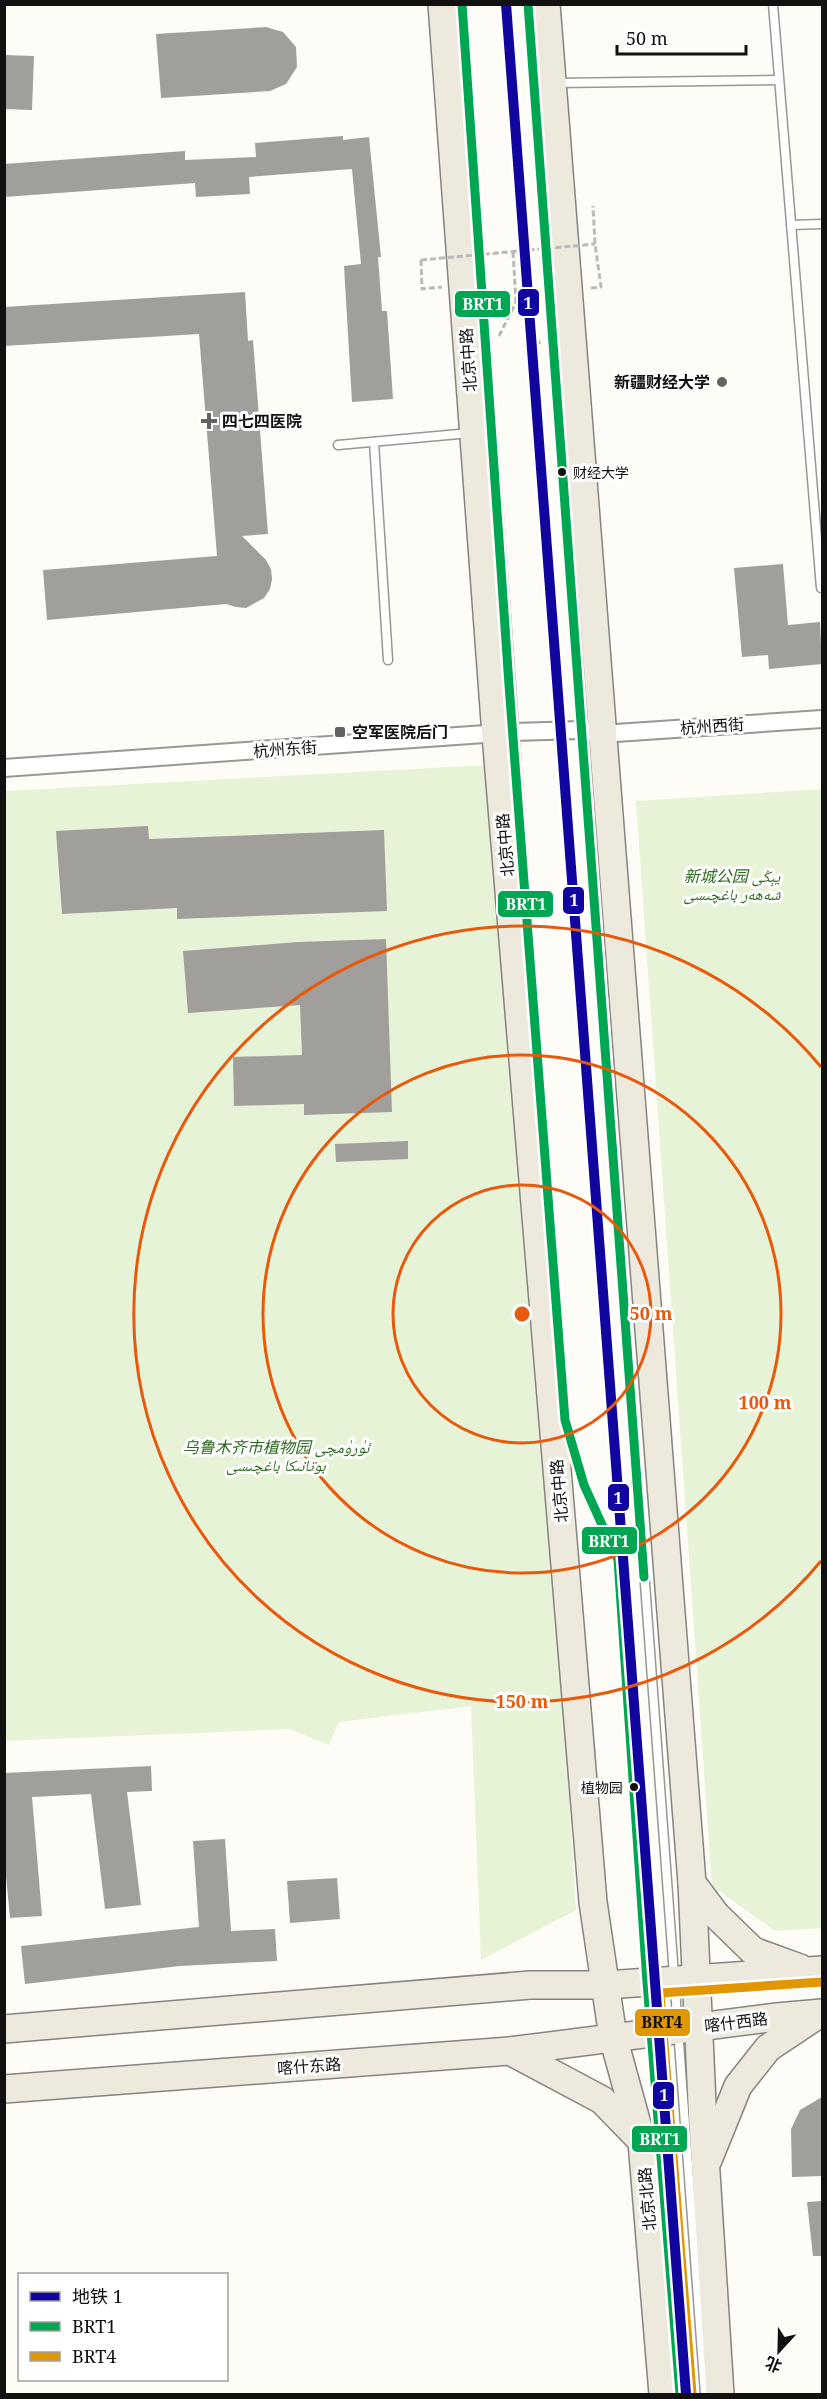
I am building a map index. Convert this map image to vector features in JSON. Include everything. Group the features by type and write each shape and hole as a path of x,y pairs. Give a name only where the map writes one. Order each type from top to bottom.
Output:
{"main road":[{"name":"北京中路","path":"442,4 474,433 504,733 593,1902 607,1996"},
{"path":"546,4 591,732 692,1883 690,2003 706,2164 720,2394"},
{"path":"692,1883 716,1915 753,1951 816,1970"},
{"name":"喀什西路","path":"613,2037 651,2032 690,2003 816,1970"},
{"name":"喀什西路","path":"607,1996 647,1982 690,2003 822,2013"},
{"path":"4,2029 530,1985 607,1996"},
{"name":"北京北路","path":"607,1996 613,2037 642,2142 663,2394"},
{"path":"706,2164 738,2086 768,2048 822,2013"},
{"name":"喀什东路","path":"4,2089 510,2051 613,2037"},
{"path":"510,2051 602,2100 642,2142"}],"street":[{"name":"杭州西街","path":"591,732 822,719"},
{"name":"杭州东街","path":"4,768 504,733 591,732"}],"lane":[{"path":"462,4 504,733 565,1420 584,1485 618,1560 647,1982 680,2394"},
{"path":"528,4 591,732 690,2003 705,2394"},
{"path":"773,4 822,588"},
{"path":"552,83 778,80"},
{"path":"790,225 822,224"},
{"path":"338,445 474,433"},
{"path":"374,442 388,660"}],"path":[{"path":"593,206 601,287"},
{"path":"423,286 421,260 595,244"},
{"path":"513,252 516,302 541,345"},
{"path":"499,337 516,302"}],"green space":[{"name":"乌鲁木齐市植物园 ئۈرۈمچى بوتانىكا باغچىسى","path":"506,764 576,1910 481,1960 471,1706 339,1722 329,1745 289,1729 5,1741 5,791"},
{"name":"新城公园 يېڭى شەھەر باغچىسى","path":"822,789 822,1928 775,1931 712,1886 636,801"}],"building":[{"path":"266,27 283,32 296,47 297,67 286,84 270,91 161,98 156,34"},
{"path":"4,55 34,56 32,110 4,109"},
{"path":"343,136 343,140 369,137 381,257 378,257 382,311 387,311 393,399 352,402 344,266 361,264 352,169 249,177 250,194 196,197 195,183 4,197 4,164 185,151 185,160 256,157 255,143"},
{"path":"245,292 248,341 253,340 268,534 242,536 266,560 271,569 270,589 264,598 246,608 226,604 47,620 43,570 217,556 199,334 4,346 4,307"},
{"path":"783,564 788,625 820,622 822,664 769,669 768,655 742,657 734,568"},
{"path":"148,826 149,839 384,830 387,911 177,919 177,908 62,914 56,831"},
{"path":"386,939 392,1112 304,1115 304,1104 234,1106 233,1057 302,1055 300,1005 188,1013 183,951 298,942"},
{"path":"408,1141 408,1159 336,1162 335,1144"},
{"path":"151,1766 152,1791 127,1792 141,1905 105,1909 91,1794 32,1797 42,1916 10,1918 4,1855 4,1773"},
{"path":"225,1839 231,1931 275,1929 277,1961 180,1966 25,1984 21,1946 199,1927 193,1841"},
{"path":"337,1878 340,1919 290,1923 287,1881"},
{"path":"822,2097 822,2176 792,2177 791,2129 800,2110"},
{"path":"822,2201 822,2256 813,2256 807,2202"}],"metro line":[{"name":"1","path":"506,4 686,2394"}],"transit line":[{"name":"BRT1","path":"462,4 509,685 565,1420 584,1485 618,1560 647,1982 680,2394"},
{"name":"BRT1","path":"528,4 644,1577"},
{"name":"BRT4","path":"692,2393 660,1993 822,1982"}],"place":[{"name":"新疆财经大学","path":"722,382"},
{"name":"四七四医院","path":"209,421"},
{"name":"财经大学","path":"562,472"},
{"name":"空军医院后门","path":"340,732"},
{"name":"植物园","path":"634,1787"}]}
